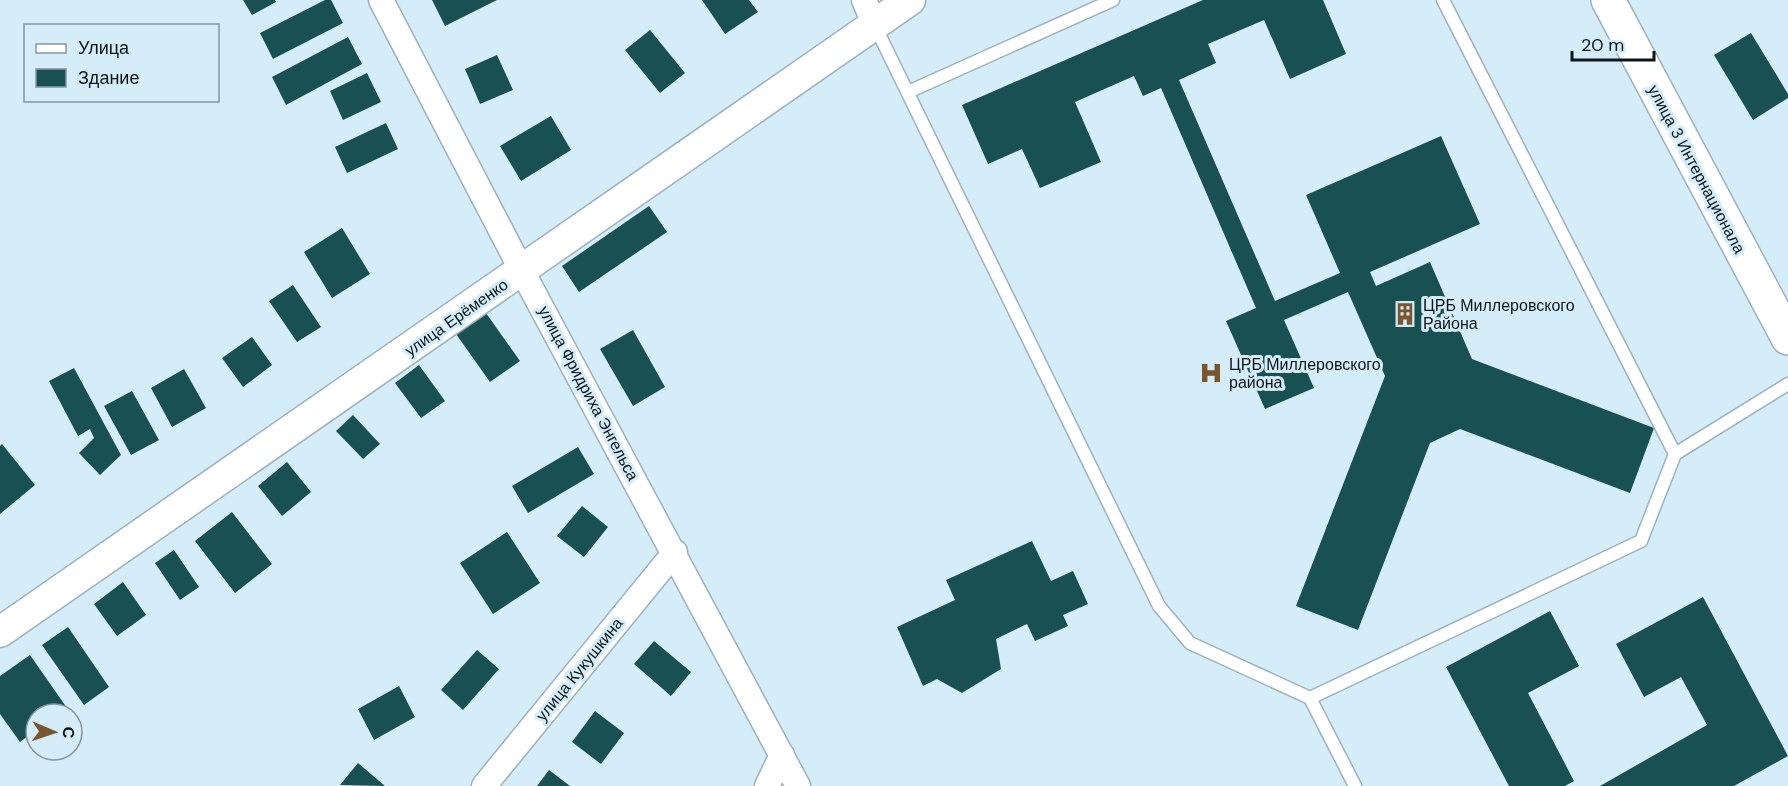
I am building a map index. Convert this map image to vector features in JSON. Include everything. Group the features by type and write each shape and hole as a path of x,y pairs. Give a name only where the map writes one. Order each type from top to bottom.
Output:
{"main road":[{"name":"улица 3 Интернационала","path":"1608,0 1788,338"}],"street":[{"name":"улица Фридриха Энгельса","path":"381,0 522,271 675,552 798,786"},
{"name":"улица Ерёменко","path":"0,632 522,271 869,12 910,0"},
{"name":"улица Кукушкина","path":"484,786 675,552"},
{"path":"767,786 782,755"}],"lane":[{"path":"908,92 1113,0"},
{"path":"1443,0 1675,454"},
{"path":"869,12 1159,606 1190,643 1310,698 1355,786"},
{"path":"1310,698 1641,541 1675,454 1788,384"}],"building":[{"path":"243,0 275,0 276,2 252,15"},
{"path":"325,0 331,0 343,23 273,59 260,33"},
{"path":"432,0 497,0 445,26"},
{"path":"702,0 749,0 758,12 725,34"},
{"name":"ЦРБ Миллеровского Района","path":"1203,0 1323,0 1346,54 1290,79 1264,20 1208,44 1216,63 1179,80 1275,301 1340,273 1306,195 1441,136 1480,224 1370,272 1376,286 1430,262 1472,359 1654,428 1630,493 1460,429 1430,443 1358,630 1296,606 1385,376 1348,292 1284,320 1314,388 1265,409 1226,321 1256,308 1161,88 1143,96 1134,76 1075,102 1101,162 1040,188 1022,149 988,164 962,105"},
{"path":"650,30 685,73 660,93 625,50"},
{"path":"1751,33 1788,94 1788,98 1753,120 1714,55"},
{"path":"348,37 362,64 286,105 272,77"},
{"path":"497,55 513,90 480,104 465,69"},
{"path":"367,73 381,102 343,120 330,91"},
{"path":"551,116 571,150 521,181 500,146"},
{"path":"386,123 398,149 347,173 335,147"},
{"path":"649,206 667,232 579,292 562,266"},
{"path":"342,228 370,274 332,298 304,252"},
{"path":"293,285 321,327 297,342 269,301"},
{"path":"486,313 520,361 490,382 456,334"},
{"path":"633,330 665,387 633,406 600,349"},
{"path":"252,337 272,365 243,387 222,358"},
{"path":"419,365 445,401 421,418 395,383"},
{"path":"74,368 121,455 100,475 79,453 94,438 90,429 78,436 49,381"},
{"path":"184,369 206,408 172,427 151,388"},
{"path":"132,391 159,440 131,455 104,406"},
{"path":"353,415 380,444 363,459 336,431"},
{"path":"2,444 35,485 0,514 0,446"},
{"path":"578,447 594,474 528,513 512,486"},
{"path":"287,462 311,492 282,516 258,486"},
{"path":"582,506 608,527 584,557 557,536"},
{"path":"232,512 272,564 235,593 195,541"},
{"path":"507,532 540,583 493,614 460,563"},
{"path":"1032,541 1051,581 1073,571 1088,604 1063,615 1068,626 1035,641 1027,624 996,639 1001,669 962,693 937,679 923,686 897,627 955,600 946,580"},
{"path":"174,550 199,587 180,600 155,563"},
{"path":"123,582 146,615 117,636 94,604"},
{"path":"1703,597 1788,756 1734,786 1600,786 1707,725 1681,677 1644,697 1616,644"},
{"path":"1550,611 1579,666 1528,693 1574,781 1565,786 1509,786 1446,667"},
{"path":"68,627 109,687 84,705 42,645"},
{"path":"654,641 691,672 671,696 634,664"},
{"path":"477,650 499,669 463,710 441,690"},
{"path":"30,655 63,702 24,702 24,739 20,742 0,714 0,676"},
{"path":"399,686 415,717 374,740 358,709"},
{"path":"595,711 624,733 601,764 572,742"},
{"path":"358,763 385,786 340,785"},
{"path":"549,770 570,786 537,786"}],"place":[{"name":"ЦРБ Миллеровского Района","path":"1405,314"},
{"name":"ЦРБ Миллеровского района","path":"1211,373"}]}
